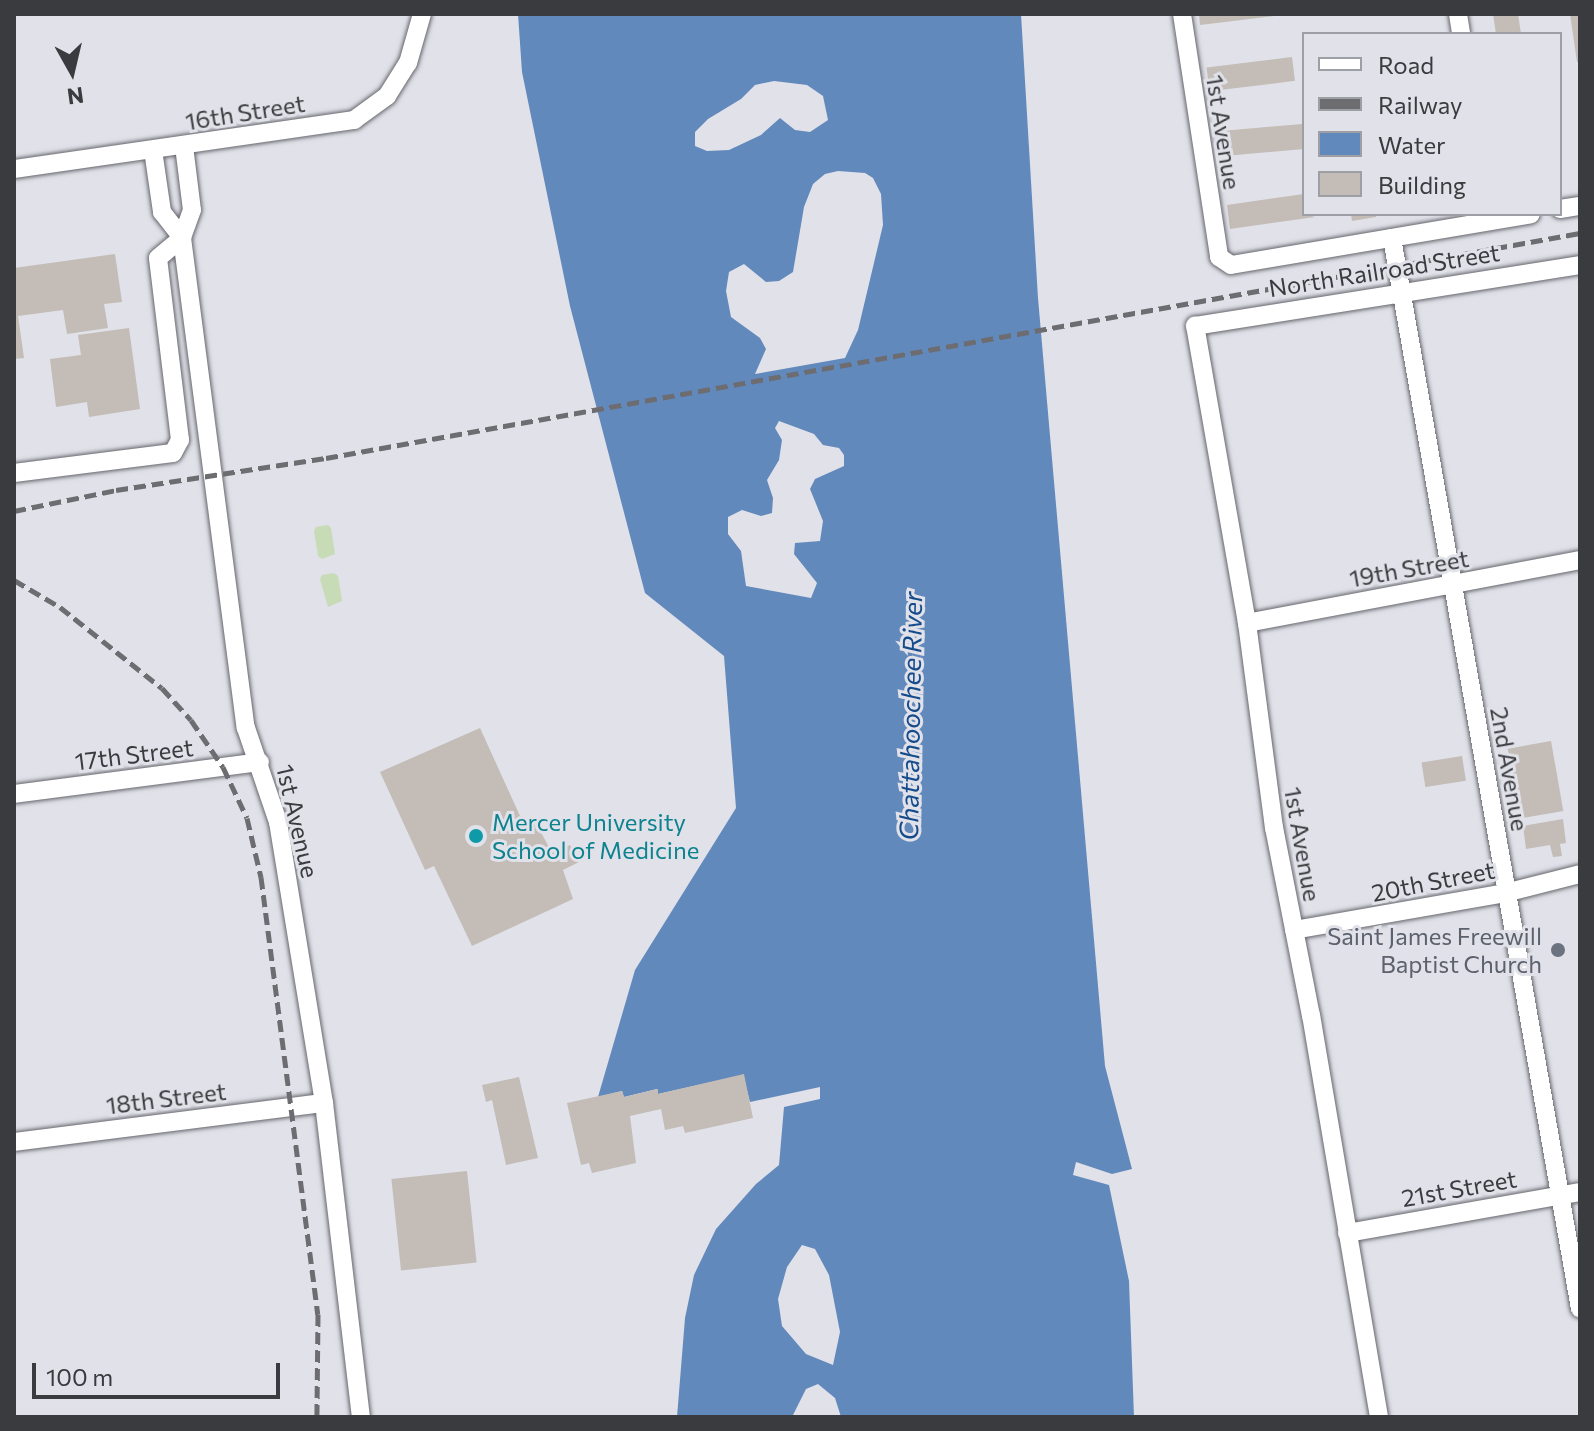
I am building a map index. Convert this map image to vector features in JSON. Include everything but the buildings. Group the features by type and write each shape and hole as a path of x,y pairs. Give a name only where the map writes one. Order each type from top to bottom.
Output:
{"street":[{"name":"16th Street","path":"14,169 354,120 387,96 408,63 422,14"},
{"name":"1st Avenue","path":"1182,14 1219,257 1231,265 1392,238"},
{"name":"1st Avenue","path":"184,146 192,210 182,238 246,728 278,822 324,1103 361,1417"},
{"name":"1st Avenue","path":"153,150 162,212 182,238"},
{"path":"1392,238 1508,216"},
{"path":"14,473 173,453 180,440 158,258 182,238"},
{"name":"2nd Avenue","path":"1392,238 1580,1309"},
{"name":"North Railroad Street","path":"1195,326 1580,265"},
{"name":"1st Avenue","path":"1195,326 1247,623 1274,828 1379,1417"},
{"name":"19th Street","path":"1247,623 1580,560"},
{"name":"17th Street","path":"14,794 260,762"},
{"name":"20th Street","path":"1294,930 1505,893 1580,874"},
{"name":"18th Street","path":"14,1142 324,1103"},
{"name":"21st Street","path":"1347,1233 1580,1192"}],"green space":[{"path":"328,525 335,554 322,559 318,556 314,531 316,527"},
{"path":"334,573 338,576 342,601 328,607 320,579 322,575"}],"water":[{"name":"Chattahoochee River","path":"518,14 1021,14 1038,298 1105,1066 1132,1169 1112,1174 1076,1162 1073,1175 1109,1185 1129,1281 1134,1417 841,1417 835,1398 818,1384 806,1389 792,1417 677,1417 685,1318 694,1275 716,1229 756,1184 779,1165 784,1107 820,1099 820,1087 750,1102 743,1075 658,1094 657,1089 624,1097 622,1091 598,1097 635,970 736,808 724,656 645,593 570,306 522,72","holes":["774,81 807,85 823,96 828,120 810,132 795,130 780,118 761,135 729,150 707,151 695,146 695,132 755,85","838,171 865,173 873,178 881,194 883,225 858,330 845,358 755,374 766,349 760,338 731,317 726,291 729,272 744,264 766,282 779,281 793,272 804,207 813,184 825,174","779,421 814,434 823,445 839,448 844,455 844,466 815,479 810,489 823,521 820,541 795,543 794,554 817,583 811,598 746,586 741,551 728,534 728,517 742,510 761,516 772,513 773,498 767,480 779,460 782,440 775,428","802,1245 815,1249 829,1275 840,1332 833,1365 806,1354 782,1326 778,1299 787,1267"]}],"railway":[{"path":"14,511 116,490 326,458 1580,233"},
{"path":"14,580 60,607 162,688 191,720 223,767 247,818 261,877 318,1314 317,1417"}],"place":[{"name":"Mercer University School of Medicine","path":"476,836"},
{"name":"Saint James Freewill Baptist Church","path":"1558,950"}]}
